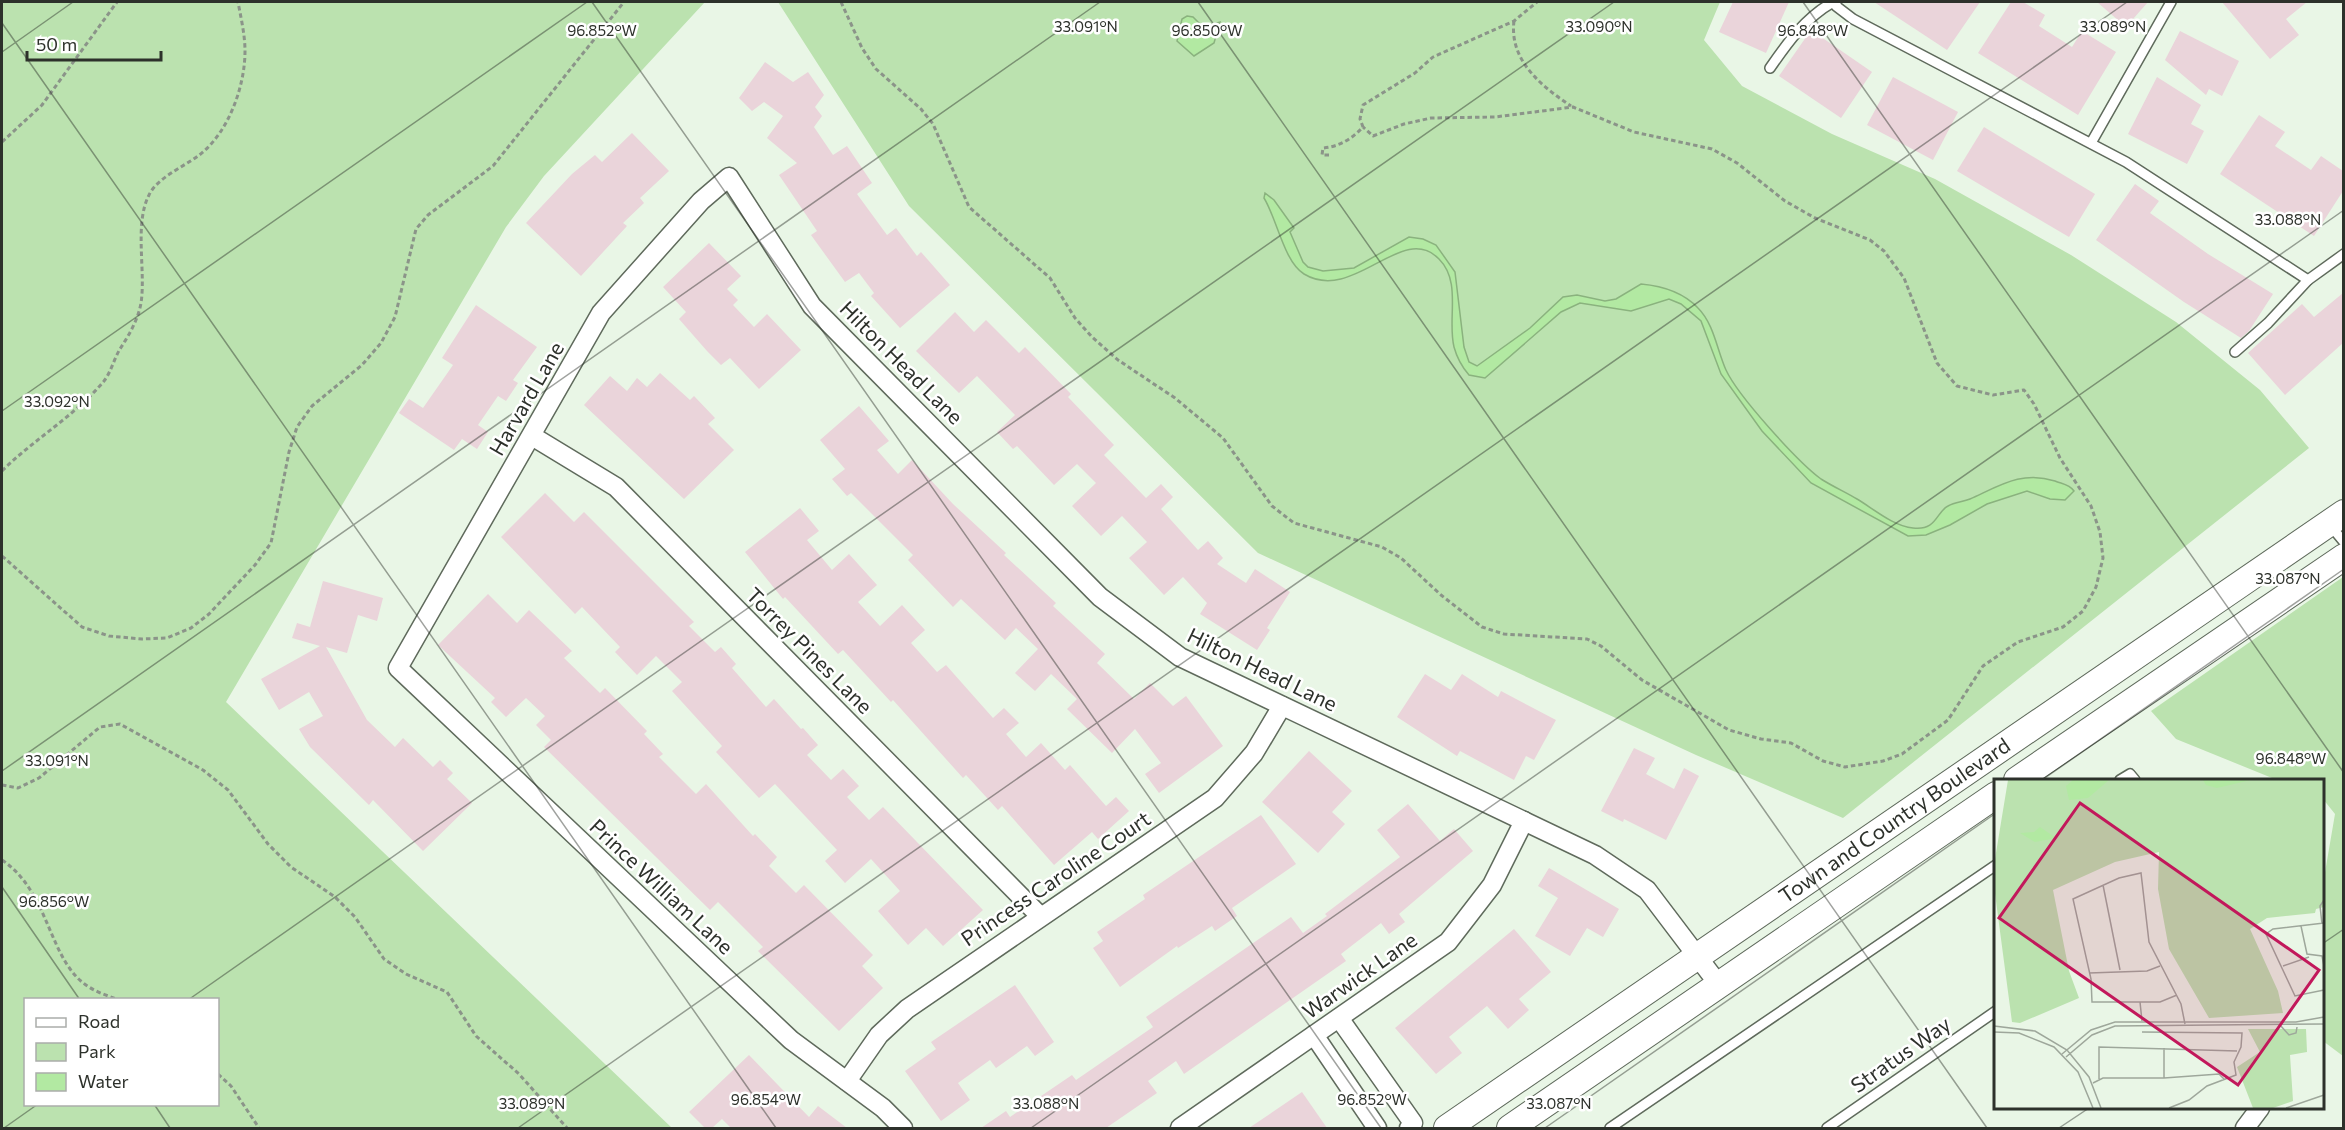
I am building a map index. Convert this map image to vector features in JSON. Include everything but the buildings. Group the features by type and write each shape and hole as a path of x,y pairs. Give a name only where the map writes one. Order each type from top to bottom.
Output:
{"main road":[{"name":"Town and Country Boulevard","path":"1447,1128 2338,526"},
{"name":"Town and Country Boulevard","path":"2018,779 2343,557"},
{"name":"Town and Country Boulevard","path":"1510,1128 1994,796"}],"street":[{"name":"Harvard Lane","path":"398,668 601,313 701,201 729,177"},
{"name":"Hilton Head Lane","path":"729,177 812,306 1100,597 1180,657 1595,855 1647,890 1719,985"},
{"name":"Torrey Pines Lane","path":"532,436 616,487 1040,916"},
{"name":"Prince William Lane","path":"398,668 791,1040 884,1108 903,1128"},
{"name":"Princess Caroline Court","path":"847,1081 879,1035 907,1009 1215,798 1254,753 1282,706"},
{"name":"Warwick Lane","path":"1180,1128 1448,942 1492,885 1524,821"},
{"path":"1339,1018 1413,1123 1409,1128"},
{"path":"1314,1035 1377,1128"},
{"path":"2245,1128 2259,1109"}],"lane":[{"path":"1770,68 1794,34 1819,10 1834,2 1853,19 2126,162 2308,280"},
{"path":"2091,143 2171,2"},
{"path":"2235,352 2268,323 2308,280 2343,254"},
{"path":"2122,779 2130,774 2134,779"},
{"path":"1610,1128 1994,866"},
{"name":"Stratus Way","path":"1827,1128 1994,1012"}],"path":[{"path":"2,142 42,105 117,2"},
{"path":"2,471 29,445 81,405 105,379 140,312 144,283 142,217 149,194 173,173 200,155 219,137 233,107 245,52 238,2"},
{"path":"2,556 82,627 109,636 142,639 167,638 191,628 209,614 255,565 271,543 289,452 297,427 312,406 362,365 381,343 395,317 416,229 428,215 494,166 624,2"},
{"path":"841,2 862,48 876,69 933,124 969,207 1050,278 1075,318 1092,337 1118,360 1175,398 1223,438 1272,506 1294,523 1382,547 1401,558 1441,595 1482,627 1504,634 1587,639 1601,646 1642,680 1729,730 1761,739 1791,743 1823,761 1845,767 1883,761 1902,754 1948,720 1983,666 2018,642 2063,627 2083,611 2097,587 2103,558 2100,532 2091,507 2060,458 2034,404 2024,390 1993,395 1982,393 1957,386 1946,375 1924,336 1904,278 1884,251 1870,240 1815,218 1785,201 1737,163 1712,149 1634,132 1573,107 1548,91 1524,64 1512,38 1514,21"},
{"path":"1537,2 1514,21 1433,57 1414,73 1363,105 1360,119 1363,127 1373,136 1431,118 1494,117 1573,107"},
{"path":"1329,155 1322,155 1323,148 1334,147 1356,135 1363,127"},
{"path":"2,784 18,788 39,778 82,739 100,727 120,724 203,770 228,790 268,843 291,867 335,897 355,917 384,959 406,974 447,992 476,1036 519,1074 567,1128"},
{"path":"2,860 27,884 40,902 58,948 72,970 88,987 116,998"},
{"path":"219,1075 231,1086 259,1128"}],"green space":[{"path":"2,2 705,2 544,176 506,227 226,702 672,1128 2,1128"},
{"path":"778,2 1720,2 1704,40 1742,86 1832,134 1935,179 2071,255 2176,322 2260,390 2309,448 1843,818 1696,755 1258,553 909,206"},
{"path":"2343,577 2343,1056 2324,1042 2324,878 2335,814 2324,800 2324,779 2275,779 2176,739 2151,711"}],"water":[{"path":"1187,16 1193,17 1203,27 1220,22 1214,43 1194,56 1177,41 1182,19"},
{"path":"1265,193 1274,200 1294,228 1290,232 1303,262 1308,267 1323,271 1354,268 1409,237 1423,239 1436,245 1455,272 1464,347 1469,362 1477,366 1530,328 1563,297 1577,295 1605,301 1616,299 1641,284 1665,288 1679,294 1692,302 1703,314 1712,329 1726,370 1755,411 1784,443 1821,479 1906,527 1927,527 1948,506 2021,478 2043,478 2070,487 2074,491 2065,500 2050,499 2027,491 1987,504 1950,525 1926,535 1908,536 1811,483 1762,431 1721,374 1701,321 1681,304 1669,299 1631,311 1580,303 1561,312 1485,378 1469,375 1454,347 1452,290 1446,268 1439,259 1425,250 1409,250 1341,279 1323,280 1304,274 1291,260 1286,250 1264,198"}]}
